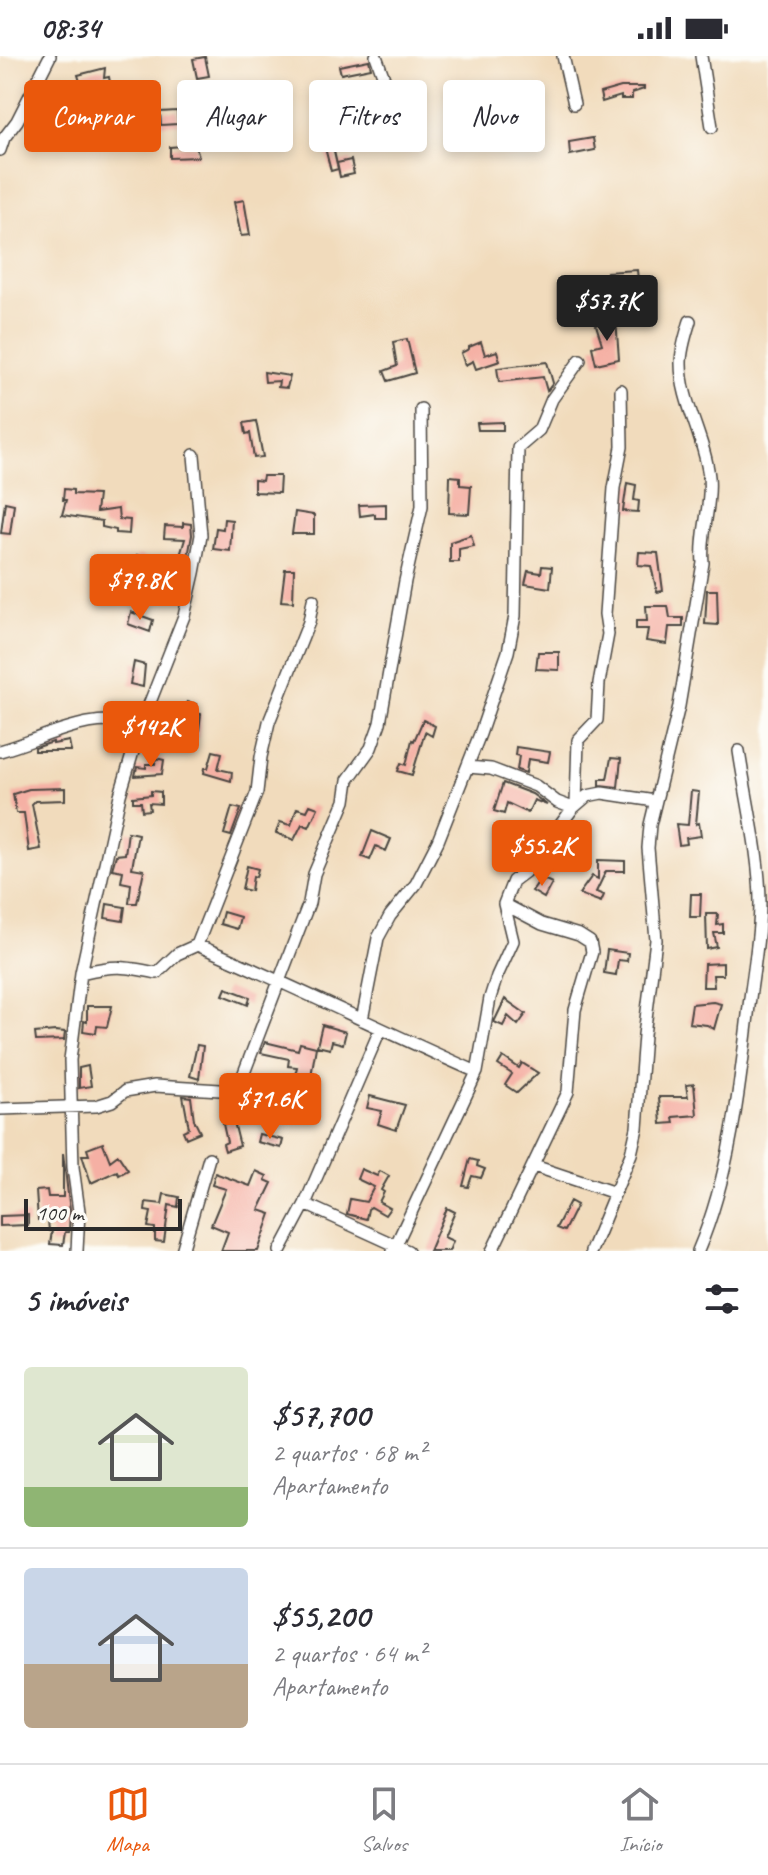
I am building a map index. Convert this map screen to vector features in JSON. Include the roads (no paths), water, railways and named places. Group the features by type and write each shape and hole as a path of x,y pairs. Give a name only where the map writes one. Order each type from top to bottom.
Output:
{"street":[{"path":"0,150 50,56"},
{"path":"376,56 385,80"},
{"path":"563,56 574,104"},
{"path":"701,56 712,127"},
{"path":"591,1251 631,1154 637,1128 656,940 648,848 655,801 679,706 703,563 701,546 709,498 709,476 699,431 685,390 681,364 690,321"},
{"path":"362,1020 378,938 390,916 416,884 427,862 468,767 508,652 515,616 518,448 539,430 552,399 580,360"},
{"path":"575,806 578,740 597,720 599,683 608,634 605,614 614,488 623,427 621,390"},
{"path":"0,1109 96,1106 112,1101 125,1091 155,1086 234,1090 239,1086 309,903 314,874 345,801 348,780 371,748 380,723 405,581 422,506 421,409"},
{"path":"77,1251 79,1211 73,1167 70,1060 81,973 120,795 141,725 184,616 194,573 201,535 194,455"},
{"path":"81,973 112,966 131,966 157,973 177,954 197,945 257,792 269,722 309,622 313,600"},
{"path":"0,751 66,727 103,719 141,725"},
{"path":"698,1251 733,1128 757,944 760,901 739,751"},
{"path":"468,767 491,769 536,786 557,802 575,806"},
{"path":"394,1248 477,1072 490,998 513,941 504,904 513,881 525,872 575,806 587,796 602,793 655,801"},
{"path":"492,1251 568,1092 575,1010 592,952 590,942 579,935 542,924 504,904"},
{"path":"197,945 278,979 380,1030 477,1072"},
{"path":"280,1251 305,1204 380,1030"},
{"path":"182,1251 209,1158"},
{"path":"534,1166 615,1193"},
{"path":"305,1204 394,1248 408,1251"}]}
